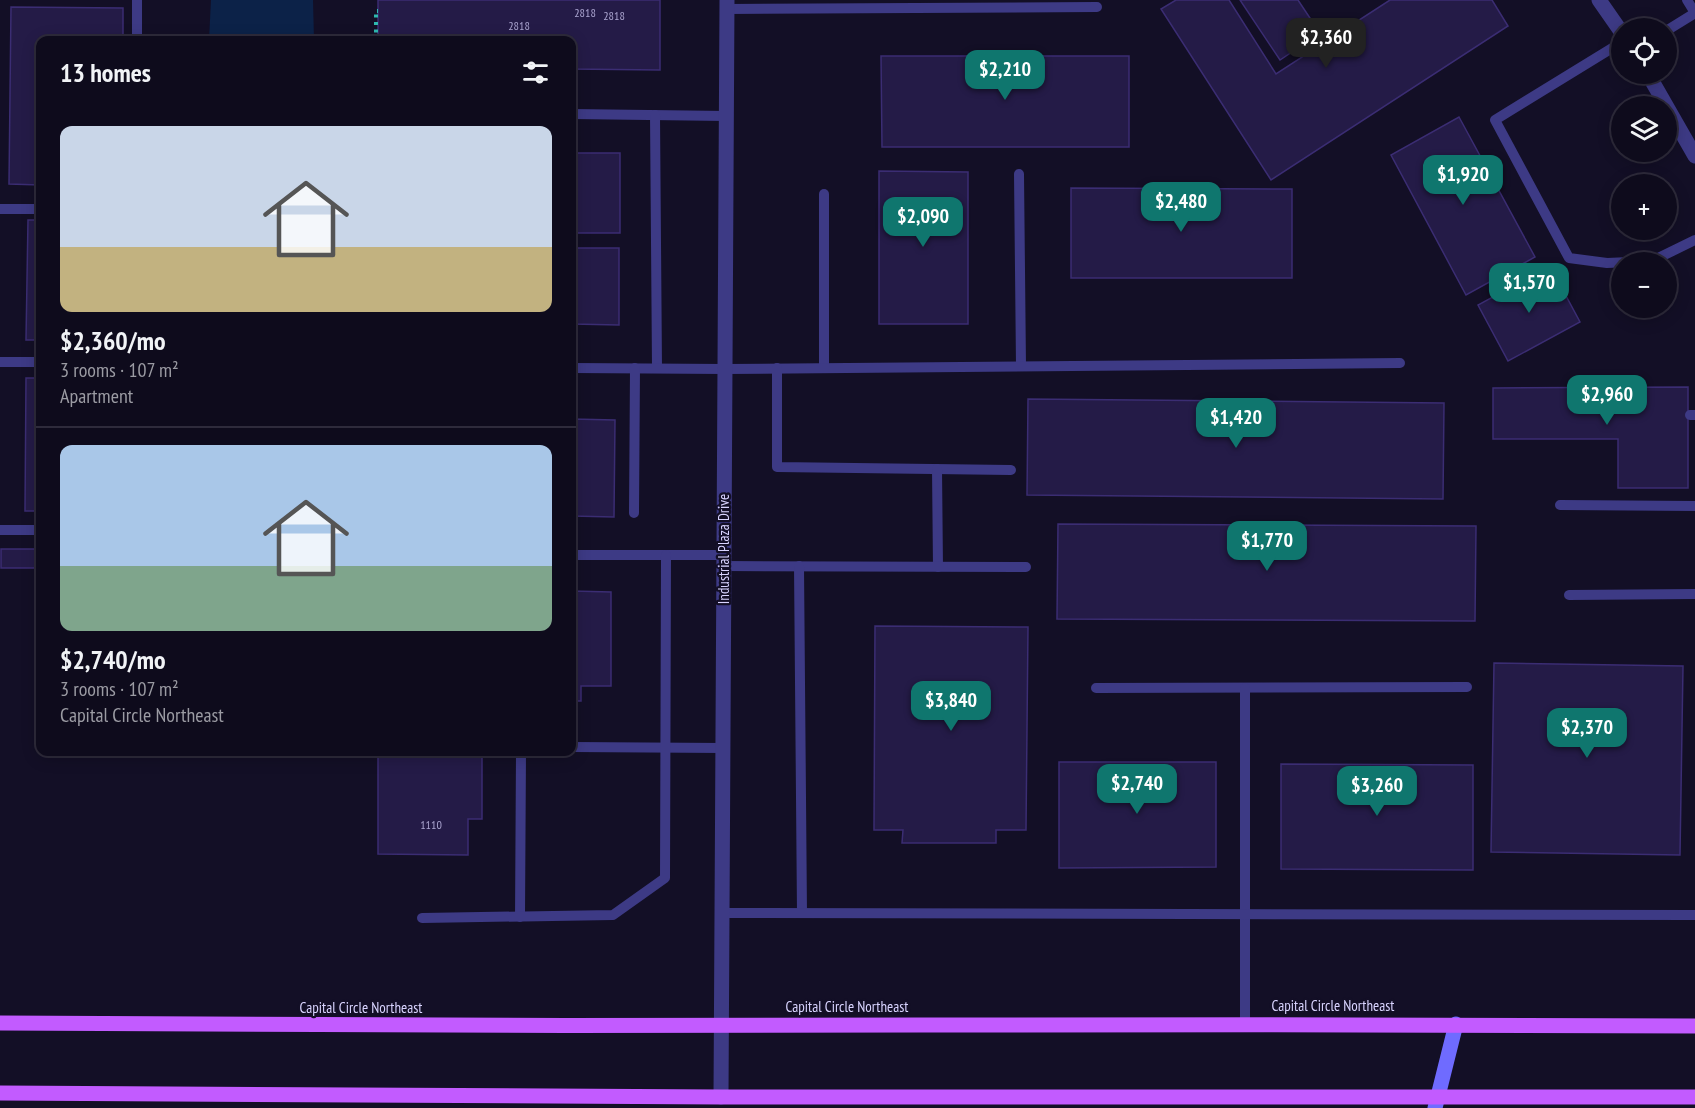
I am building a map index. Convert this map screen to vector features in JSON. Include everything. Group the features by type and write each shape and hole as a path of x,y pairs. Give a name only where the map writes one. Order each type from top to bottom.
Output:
{"main road":[{"name":"Capital Circle Northeast","path":"0,1023 234,1026 1245,1024 1695,1026"},
{"path":"0,1093 1437,1102 1695,1097"}],"street":[{"path":"1599,0 1612,18"},
{"name":"Industrial Plaza Drive","path":"721,1097 727,5"},
{"path":"1654,84 1695,156"},
{"path":"1437,1102 1456,1024"}],"lane":[{"path":"137,0 137,36"},
{"path":"1677,24 1695,13 1687,0"},
{"path":"727,5 1097,7"},
{"path":"1611,49 1495,120 1569,258 1606,263 1652,261 1695,240"},
{"path":"576,114 726,116"},
{"path":"655,115 657,368"},
{"path":"1019,174 1021,366"},
{"path":"824,194 824,368"},
{"path":"0,209 36,209"},
{"path":"0,362 36,363"},
{"path":"576,368 725,369 1400,363"},
{"path":"634,513 635,368"},
{"path":"777,368 777,467 1011,470"},
{"path":"937,469 938,567"},
{"path":"1560,505 1695,506"},
{"path":"0,530 36,530"},
{"path":"576,555 666,555 799,567 1026,567"},
{"path":"422,918 613,915 664,878 666,555"},
{"path":"799,567 802,913"},
{"path":"1569,595 1695,594"},
{"path":"1096,688 1467,687"},
{"path":"1245,688 1245,1024"},
{"path":"576,747 723,748"},
{"path":"520,917 521,756"},
{"path":"722,913 1695,915"}],"path":[{"path":"376,36 376,11 378,11"}],"water":[{"path":"211,0 313,0 314,36 209,36"}],"building":[{"path":"378,0 660,0 660,70 576,69 576,36 378,36"},
{"path":"1176,0 1229,0 1276,74 1390,0 1492,0 1508,26 1271,180 1161,9"},
{"path":"1240,0 1298,0 1320,33 1280,60"},
{"path":"11,7 123,8 123,36 36,36 36,185 9,184"},
{"path":"881,56 1129,56 1129,147 882,147"},
{"path":"1459,117 1535,257 1466,295 1391,155"},
{"path":"576,153 620,153 620,233 576,233"},
{"path":"879,171 968,172 968,324 879,324"},
{"path":"1071,188 1292,189 1292,278 1071,278"},
{"path":"28,220 36,220 36,340 26,340"},
{"path":"576,248 619,248 619,325 576,324"},
{"path":"1550,266 1580,322 1508,361 1478,305"},
{"path":"26,378 36,378 36,511 25,511"},
{"path":"1688,387 1688,488 1618,488 1618,439 1493,439 1493,388"},
{"path":"1028,399 1444,403 1443,499 1027,495"},
{"path":"576,419 615,420 614,517 576,516"},
{"path":"1058,524 1476,526 1475,621 1057,619"},
{"path":"1,549 36,549 36,568 1,568"},
{"path":"576,591 611,592 611,686 581,686 581,701 576,701"},
{"path":"875,626 1028,627 1026,830 996,830 996,843 902,843 903,830 874,830"},
{"path":"1494,663 1683,666 1680,855 1491,852"},
{"path":"378,756 482,756 482,819 468,819 468,855 378,854"},
{"path":"1059,762 1216,762 1216,867 1059,868"},
{"path":"1281,764 1473,765 1473,870 1281,869"}]}
